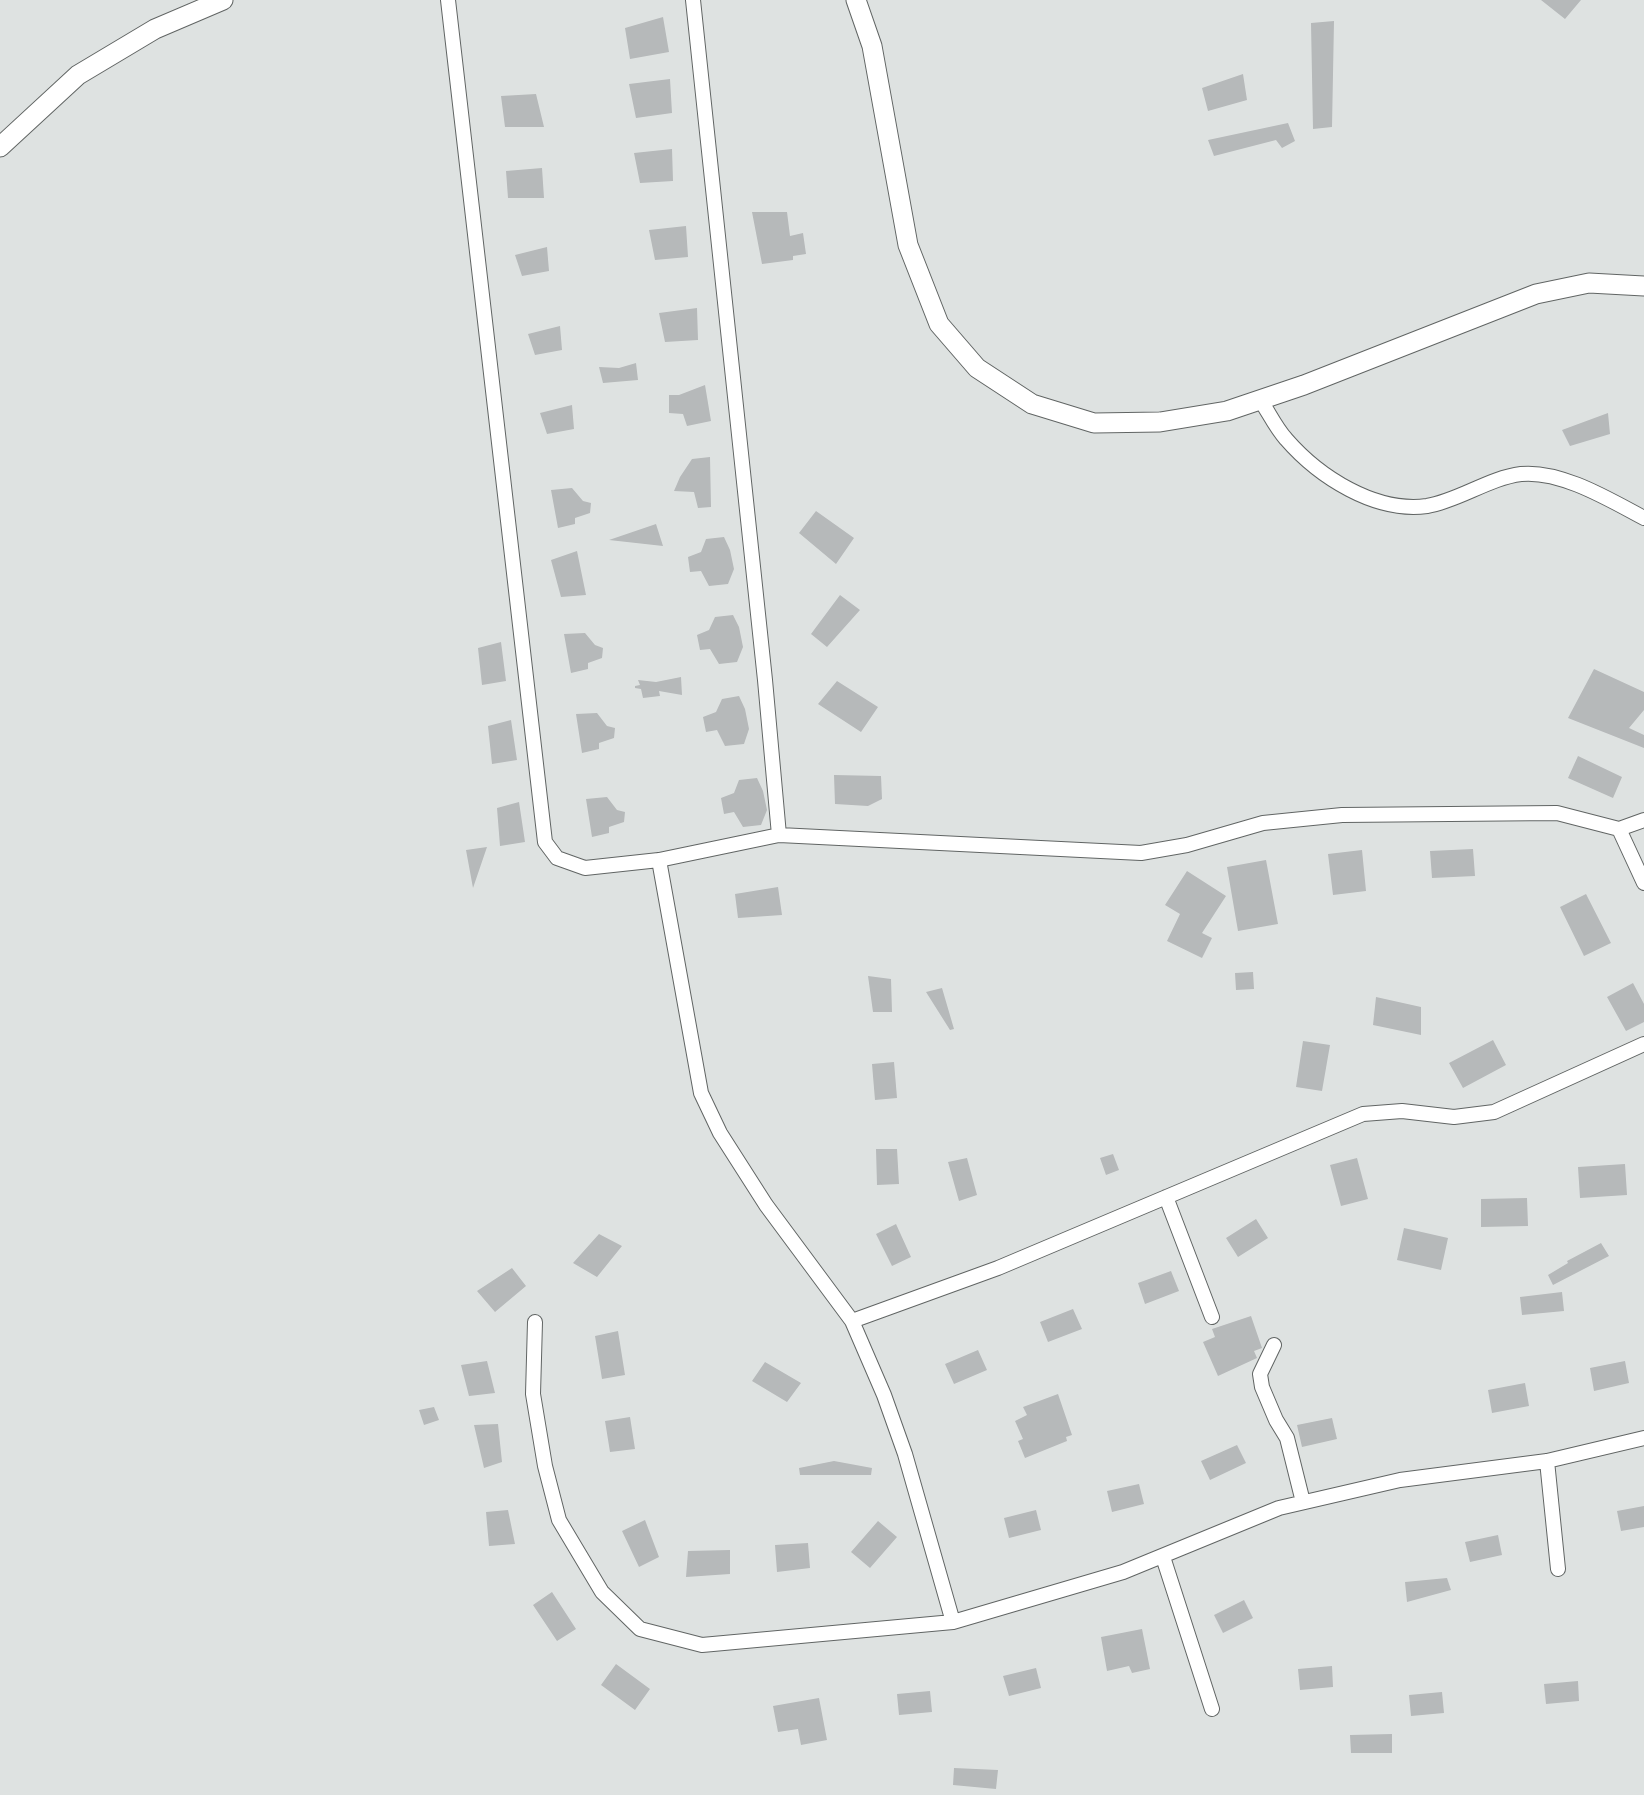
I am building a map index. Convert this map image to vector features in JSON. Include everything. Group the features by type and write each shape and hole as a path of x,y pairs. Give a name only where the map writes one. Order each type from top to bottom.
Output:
{"street":[{"path":"0,147 78,75 155,29 223,0"},
{"path":"448,0 545,842 557,858 585,868 659,860 779,835 1141,853 1187,845 1263,823 1342,815 1557,813 1619,829 1644,820"},
{"path":"693,0 764,670 779,835"},
{"path":"856,0 872,46 908,245 939,324 977,368 1032,404 1094,423 1160,422 1227,411 1261,401 1536,294 1589,283 1644,286"},
{"path":"1261,401 1285,439 1316,466 1358,495 1392,507 1428,506 1521,474 1556,477 1596,493 1644,518"},
{"path":"1619,829 1644,884"},
{"path":"659,860 701,1094 720,1133 766,1205 852,1321 884,1395 904,1454 953,1622"},
{"path":"852,1321 998,1268 1363,1114 1402,1111 1454,1117 1494,1112 1644,1044"},
{"path":"1166,1197 1212,1316"},
{"path":"535,1322 534,1394 545,1466 559,1520 602,1592 640,1629 702,1645 953,1622 1123,1572 1164,1557 1279,1508 1400,1480 1547,1461 1644,1438"},
{"path":"1274,1345 1260,1374 1262,1387 1276,1420 1287,1438 1303,1502"},
{"path":"1547,1461 1558,1569"},
{"path":"1164,1557 1212,1709"}],"building":[{"path":"1541,0 1581,0 1565,19"},
{"path":"663,17 669,52 630,59 625,28"},
{"path":"1334,21 1332,127 1313,129 1311,23"},
{"path":"1243,74 1247,100 1208,111 1202,88"},
{"path":"670,79 672,113 636,118 629,84"},
{"path":"536,94 544,127 505,127 501,96"},
{"path":"1288,123 1295,141 1282,148 1276,140 1214,156 1208,140"},
{"path":"672,149 673,181 640,183 634,153"},
{"path":"542,168 544,198 508,198 506,171"},
{"path":"752,212 787,212 790,236 803,233 806,254 793,256 793,260 762,264"},
{"path":"686,226 688,257 655,260 649,230"},
{"path":"547,247 549,271 522,276 515,255"},
{"path":"697,308 698,340 665,342 659,313"},
{"path":"560,326 562,350 535,355 528,334"},
{"path":"636,363 638,380 603,383 599,367 619,368"},
{"path":"705,385 711,421 687,426 683,414 669,413 669,395 679,395"},
{"path":"572,405 574,429 547,434 540,413"},
{"path":"1608,413 1610,434 1570,446 1562,430"},
{"path":"710,457 711,507 698,508 694,492 674,491 680,477 692,459"},
{"path":"572,488 583,501 591,503 590,513 575,518 575,524 558,528 551,490"},
{"path":"816,511 854,538 836,564 799,533"},
{"path":"656,524 663,546 609,540"},
{"path":"724,537 730,550 734,569 728,584 709,586 701,571 690,572 688,557 701,552 706,539"},
{"path":"577,551 586,595 561,597 551,560"},
{"path":"840,595 860,610 827,647 811,634"},
{"path":"733,615 739,627 743,647 737,662 719,664 710,649 700,650 697,635 709,630 715,617"},
{"path":"585,633 595,645 603,648 602,658 588,663 588,669 571,673 564,634"},
{"path":"501,642 506,681 482,685 478,648"},
{"path":"1594,669 1644,692 1644,710 1629,728 1644,735 1644,748 1568,718"},
{"path":"681,677 682,695 659,691 660,696 643,698 641,689 635,688 635,686 640,685 638,680 656,682"},
{"path":"837,681 878,707 861,732 818,704"},
{"path":"739,696 745,709 749,729 744,744 725,746 717,730 706,732 703,717 716,712 722,699"},
{"path":"597,713 607,726 615,728 614,738 599,743 599,749 582,753 576,714"},
{"path":"511,720 517,760 492,764 488,726"},
{"path":"1578,756 1622,777 1613,798 1568,778"},
{"path":"834,775 881,776 882,799 868,806 835,804"},
{"path":"757,778 763,791 767,810 761,825 743,827 734,812 724,814 721,798 734,793 739,780"},
{"path":"607,797 617,810 625,812 624,822 609,827 609,833 592,837 586,799"},
{"path":"519,802 525,842 500,846 497,808"},
{"path":"487,847 473,888 466,850"},
{"path":"1473,849 1475,876 1432,878 1430,851"},
{"path":"1362,850 1366,891 1333,895 1328,854"},
{"path":"1266,860 1278,924 1238,931 1227,867"},
{"path":"1187,871 1226,896 1202,933 1212,938 1202,958 1167,941 1180,914 1165,905"},
{"path":"778,887 782,915 738,918 735,894"},
{"path":"1586,894 1611,943 1584,956 1560,907"},
{"path":"1253,972 1254,989 1236,990 1235,973"},
{"path":"868,976 891,979 892,1012 873,1012"},
{"path":"1633,983 1644,1004 1644,1022 1626,1031 1607,997"},
{"path":"942,988 954,1029 950,1030 926,992"},
{"path":"1376,997 1421,1007 1421,1035 1373,1025"},
{"path":"1493,1040 1506,1065 1463,1088 1449,1063"},
{"path":"1303,1041 1330,1045 1322,1091 1296,1087"},
{"path":"894,1062 897,1098 875,1100 872,1064"},
{"path":"876,1149 897,1149 899,1184 877,1185"},
{"path":"1113,1154 1119,1170 1106,1175 1100,1158"},
{"path":"967,1158 977,1195 959,1201 948,1162"},
{"path":"1357,1158 1368,1199 1341,1206 1330,1165"},
{"path":"1625,1164 1627,1195 1580,1198 1578,1167"},
{"path":"1527,1198 1528,1226 1481,1227 1481,1199"},
{"path":"1256,1219 1268,1238 1238,1257 1226,1238"},
{"path":"896,1224 911,1257 892,1266 876,1234"},
{"path":"1404,1228 1448,1238 1441,1270 1397,1260"},
{"path":"599,1234 622,1246 597,1277 573,1263"},
{"path":"1601,1243 1609,1256 1553,1285 1548,1275 1568,1263 1567,1261"},
{"path":"512,1268 526,1286 495,1312 477,1291"},
{"path":"1171,1271 1179,1291 1145,1304 1138,1283"},
{"path":"1562,1292 1564,1311 1522,1315 1520,1297"},
{"path":"1073,1309 1082,1329 1048,1342 1040,1322"},
{"path":"1251,1316 1262,1348 1254,1351 1257,1358 1218,1376 1203,1342 1215,1337 1212,1329"},
{"path":"618,1331 625,1375 602,1379 595,1336"},
{"path":"978,1350 987,1370 954,1384 945,1364"},
{"path":"487,1361 495,1393 469,1396 461,1365"},
{"path":"1625,1361 1629,1383 1594,1391 1590,1368"},
{"path":"765,1362 801,1383 787,1402 752,1381"},
{"path":"1525,1383 1529,1406 1492,1413 1488,1390"},
{"path":"1058,1394 1072,1435 1066,1437 1067,1441 1025,1458 1018,1441 1023,1439 1015,1421 1027,1415 1023,1407"},
{"path":"434,1407 439,1420 424,1425 419,1410"},
{"path":"630,1417 635,1449 610,1452 605,1421"},
{"path":"1332,1418 1337,1439 1302,1447 1297,1425"},
{"path":"498,1424 502,1462 484,1468 474,1425"},
{"path":"1237,1445 1246,1463 1210,1480 1201,1461"},
{"path":"834,1461 872,1468 871,1475 800,1475 799,1468"},
{"path":"1139,1484 1144,1504 1112,1512 1107,1491"},
{"path":"1644,1506 1644,1527 1621,1531 1617,1511"},
{"path":"508,1510 515,1544 489,1546 486,1512"},
{"path":"1036,1510 1041,1530 1009,1538 1004,1518"},
{"path":"645,1520 659,1557 639,1567 622,1531"},
{"path":"878,1521 897,1537 870,1568 851,1552"},
{"path":"1498,1535 1502,1555 1470,1562 1465,1542"},
{"path":"808,1543 810,1568 777,1572 775,1545"},
{"path":"730,1550 730,1574 686,1577 688,1551"},
{"path":"1447,1578 1451,1590 1407,1602 1405,1582"},
{"path":"552,1592 576,1629 557,1641 533,1605"},
{"path":"1244,1600 1253,1618 1223,1633 1214,1615"},
{"path":"1142,1629 1150,1669 1132,1673 1129,1666 1107,1671 1101,1637"},
{"path":"616,1664 650,1689 635,1710 601,1685"},
{"path":"1332,1666 1333,1687 1300,1690 1298,1669"},
{"path":"1036,1668 1041,1688 1009,1696 1003,1676"},
{"path":"1578,1681 1579,1701 1546,1704 1544,1684"},
{"path":"930,1691 932,1712 899,1715 897,1694"},
{"path":"1442,1692 1444,1713 1411,1716 1409,1695"},
{"path":"819,1698 827,1740 801,1745 798,1729 778,1732 773,1706"},
{"path":"1392,1734 1392,1753 1351,1753 1350,1735"},
{"path":"954,1768 998,1770 996,1789 953,1785"}]}
